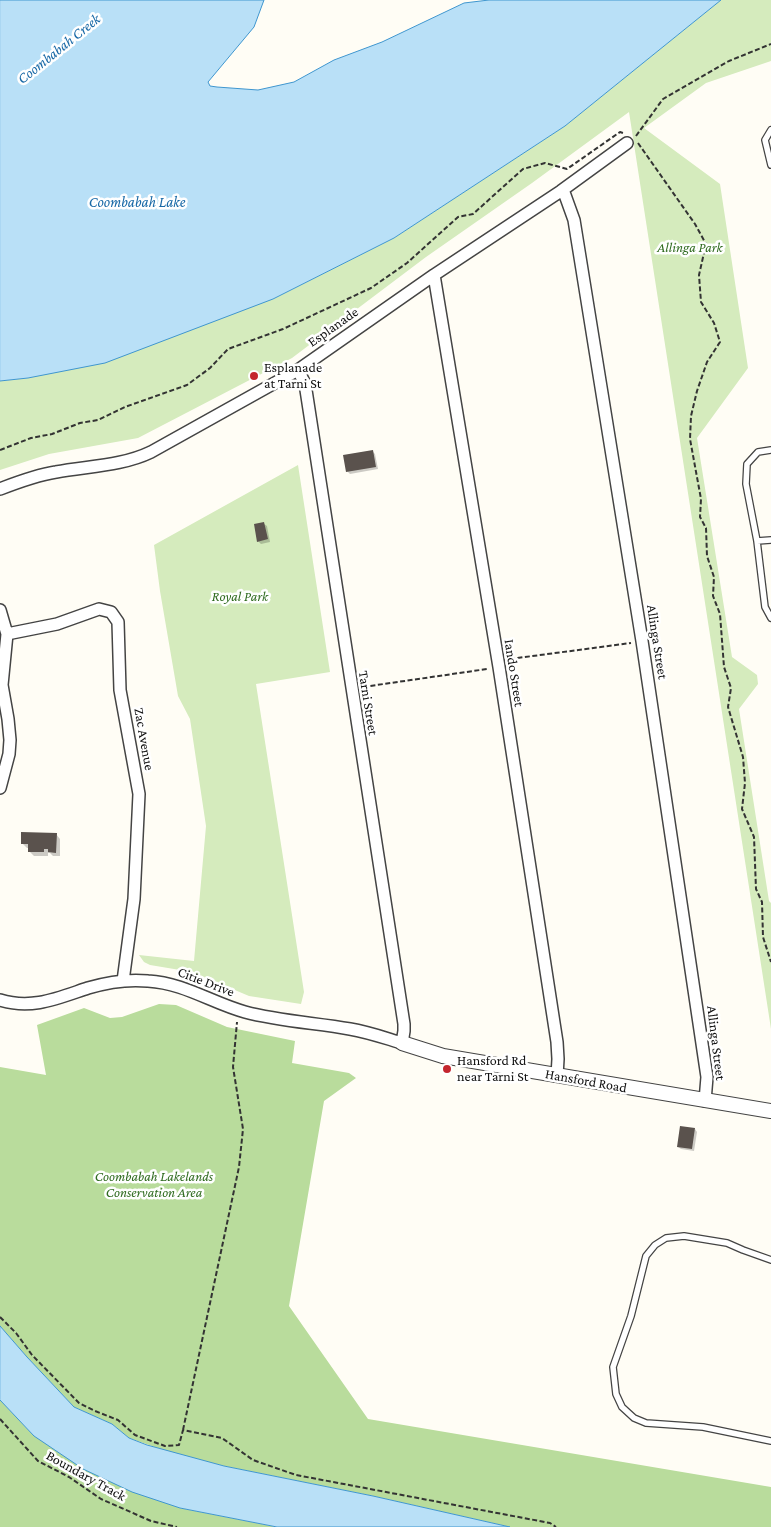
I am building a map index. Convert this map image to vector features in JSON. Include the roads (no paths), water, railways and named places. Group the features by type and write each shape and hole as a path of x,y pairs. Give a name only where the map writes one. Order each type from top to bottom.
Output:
{"street":[{"name":"Esplanade","path":"0,489 54,472 139,458 298,370 434,275 562,191 631,140"},
{"name":"Allinga Street","path":"562,191 574,220 642,641 707,1077 705,1100"},
{"name":"Iando Street","path":"434,275 498,664 557,1042 556,1076"},
{"name":"Tarni Street","path":"298,370 306,390 404,1024 402,1043"},
{"name":"Zac Avenue","path":"7,634 57,624 99,609 111,612 118,622 120,690 139,794 134,899 123,981"},
{"path":"0,610 7,634 1,685 10,740 9,754 0,788"},
{"name":"Citie Drive","path":"0,1000 16,1004 38,1004 98,985 123,981 147,981 170,984 190,990 228,1007 247,1012 362,1031 402,1043"},
{"name":"Hansford Road","path":"402,1043 443,1056 771,1111"}],"lane":[{"path":"771,130 765,140 771,165"},
{"path":"771,450 758,452 747,464 746,484 757,541 765,608 771,618"},
{"path":"757,541 771,540"},
{"path":"771,1260 727,1242 684,1236 666,1238 660,1241 646,1256 631,1316 613,1366 616,1394 622,1407 634,1418 646,1423 703,1427 771,1441"}],"water":[{"name":"Coombabah Lake","path":"0,0 264,0 254,27 208,82 210,86 258,90 294,82 334,60 382,42 464,3 489,0 721,0 565,126 394,238 273,299 105,363 28,378 0,381"},
{"path":"0,1326 74,1407 112,1424 129,1438 147,1445 224,1466 373,1496 510,1527 277,1527 180,1508 132,1492 83,1469 34,1436 0,1400"}],"place":[{"name":"Esplanade at Tarni St","path":"254,376"},
{"name":"Hansford Rd near Tarni St","path":"447,1069"}],"water label":[{"name":"Coombabah Creek","path":"59,49"}],"park label":[{"name":"Allinga Park","path":"690,248"},
{"name":"Royal Park","path":"240,597"},
{"name":"Coombabah Lakelands Conservation Area","path":"154,1186"}]}
